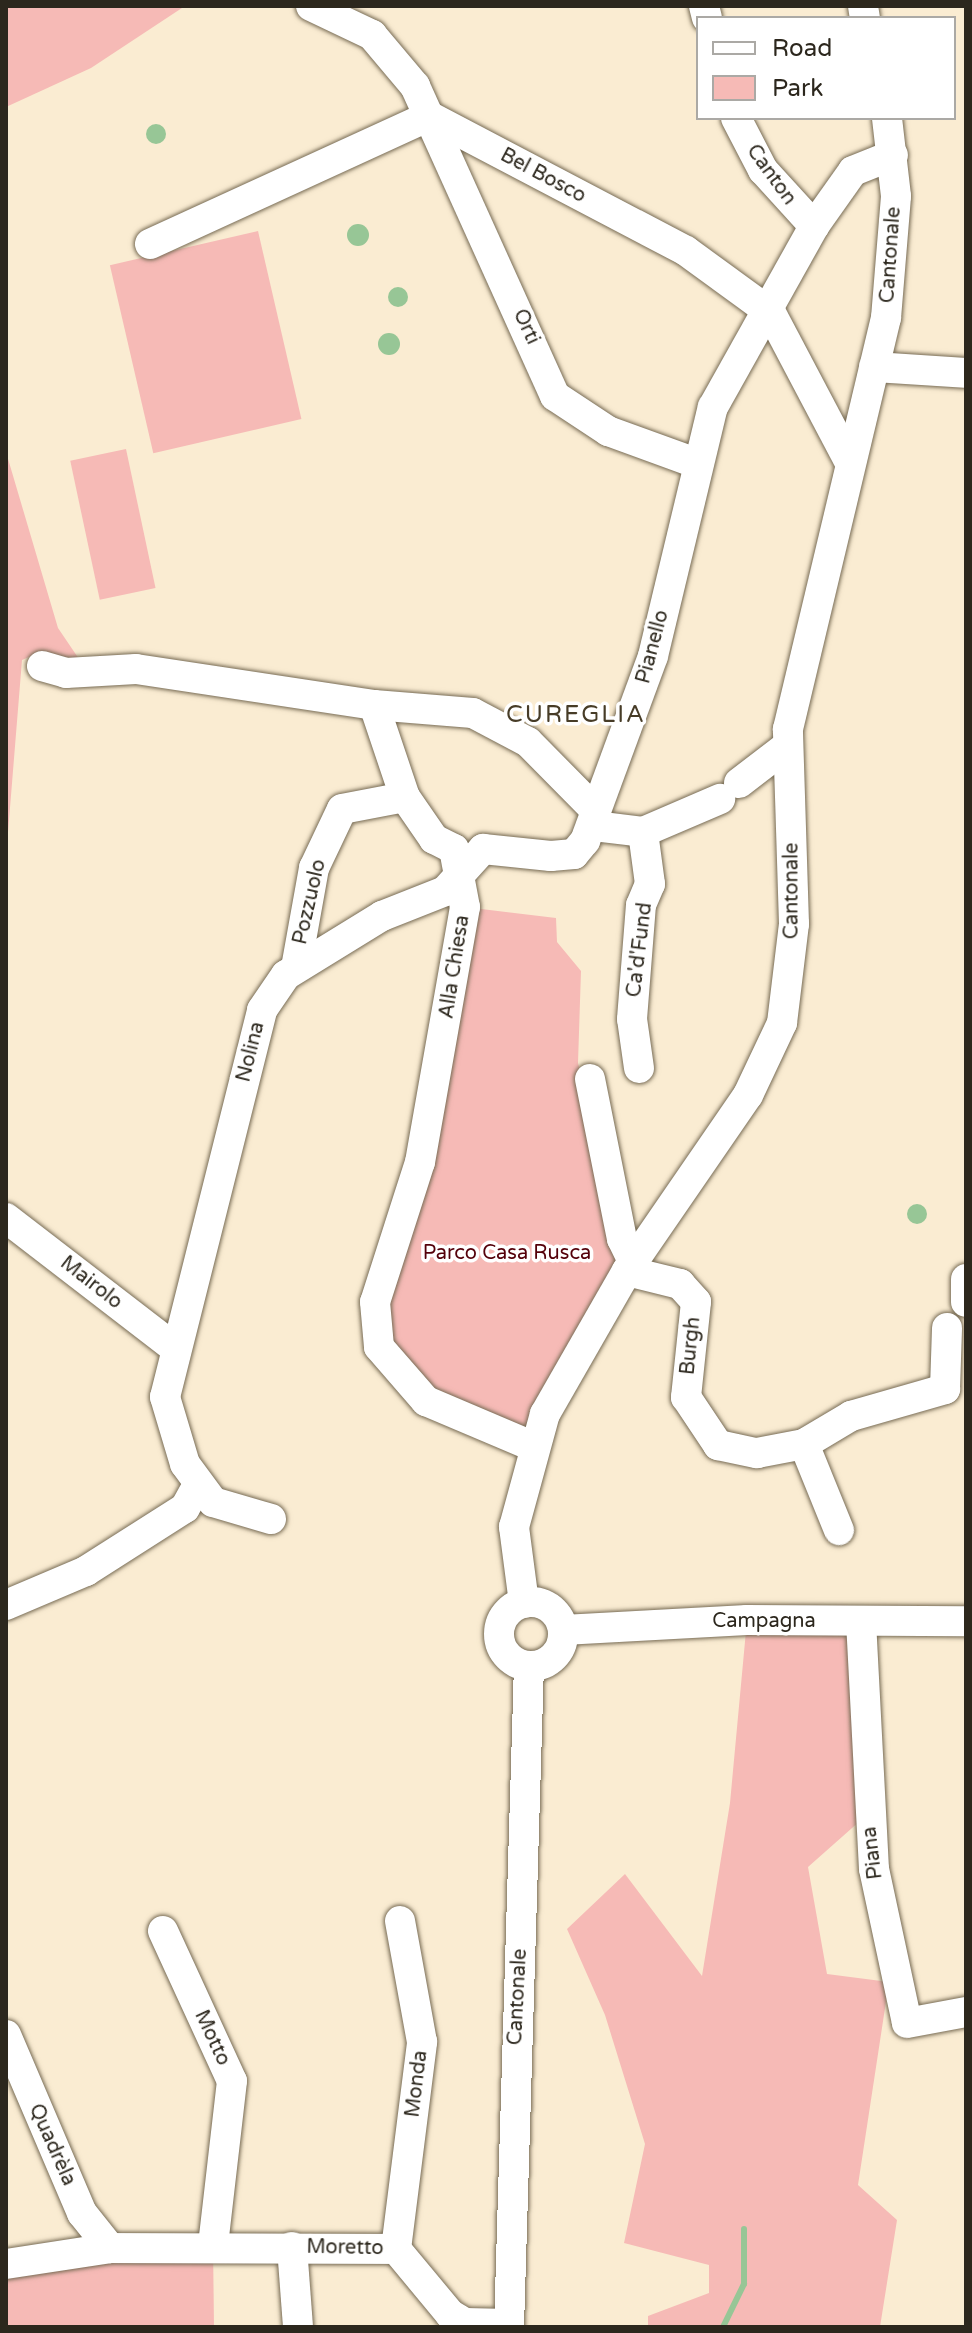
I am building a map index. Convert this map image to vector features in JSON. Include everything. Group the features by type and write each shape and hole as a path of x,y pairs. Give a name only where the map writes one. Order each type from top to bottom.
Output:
{"street":[{"name":"Orti","path":"311,6 395,55 429,116 555,396 608,431 696,463"},
{"path":"150,244 429,116"},
{"name":"Bel Bosco","path":"429,116 686,251 771,313 850,463"},
{"name":"Canton","path":"737,120 763,170 814,226"},
{"name":"Cantonale","path":"524,1603 514,1527 532,1446 630,1266 748,1095 782,1023 794,924 787,746 893,275 893,155 887,120"},
{"name":"Pianello","path":"595,818 653,656 696,463 713,407 771,313 814,226 853,171 893,155"},
{"path":"874,367 966,373"},
{"path":"42,666 66,673 136,669 374,705 473,713 528,742 595,818 643,832 730,791 787,746"},
{"path":"374,705 405,797 434,839 454,849 461,875"},
{"name":"Pozzuolo","path":"296,968 314,868 342,809 405,797"},
{"name":"Nolina","path":"198,1485 167,1408 175,1348 262,1010 296,968 382,916 445,891 483,849 574,854 595,818"},
{"name":"Ca'd'Fund","path":"639,1068 632,1019 641,905 650,884 643,832"},
{"name":"Alla Chiesa","path":"461,875 459,957 420,1162 388,1250 375,1327 387,1364 426,1401 532,1446"},
{"path":"590,1079 630,1266"},
{"name":"Mairolo","path":"6,1218 175,1348"},
{"name":"Burgh","path":"630,1266 680,1284 696,1302 686,1397 718,1445 757,1453 804,1444 851,1416 945,1389 947,1328"},
{"path":"966,1279 966,1302"},
{"path":"804,1444 839,1530"},
{"path":"6,1605 86,1571 185,1508 198,1485 224,1508 271,1519"},
{"path":"524,1603 549,1608 563,1630 558,1652 529,1666 511,1659 500,1642 507,1614 524,1603"},
{"name":"Piana","path":"861,1621 874,1869 907,2023 966,2012"},
{"name":"Campagna","path":"563,1630 966,1621"},
{"name":"Cantonale","path":"509,2326 529,1666"},
{"name":"Monda","path":"396,2249 422,2042 400,1921"},
{"name":"Motto","path":"163,1931 232,2081 213,2245"},
{"name":"Quadrèla","path":"6,2035 82,2213 110,2248"},
{"name":"Moretto","path":"6,2264 110,2248 213,2245 396,2249 450,2314 465,2323 509,2326"},
{"name":"Moretto","path":"292,2247 298,2327"}],"green space":[{"path":"6,6 185,6 91,68 6,107"},
{"path":"258,231 301,419 153,453 110,265"},
{"path":"126,449 156,588 100,600 70,461"},
{"path":"6,452 58,628 79,659 64,668 43,651 22,660 6,857"},
{"name":"Parco Casa Rusca","path":"465,907 556,918 557,942 581,971 578,1063 633,1262 532,1446 456,1416 375,1327"},
{"path":"747,1620 861,1621 869,1813 808,1867 827,1974 889,1982 858,2185 897,2220 880,2327 648,2327 648,2316 709,2293 709,2265 624,2243 645,2144 605,2015 567,1929 625,1874 702,1976 730,1803"},
{"path":"213,2245 214,2327 6,2327 6,2264"}],"shaded area":[{"path":"152,124 160,124 166,134 160,144 152,144 146,138 146,130"},
{"path":"358,224 366,227 369,235 366,243 358,246 350,243 347,235 350,227"},
{"path":"394,287 402,287 408,297 402,307 394,307 388,301 388,293"},
{"path":"389,333 400,344 389,355 378,344"},
{"path":"913,1204 921,1204 927,1214 921,1224 913,1224 907,1218 907,1210"}],"waterway":[{"path":"723,2327 744,2284 744,2229"}],"district":[{"name":"CUREGLIA","path":"576,715"}]}
